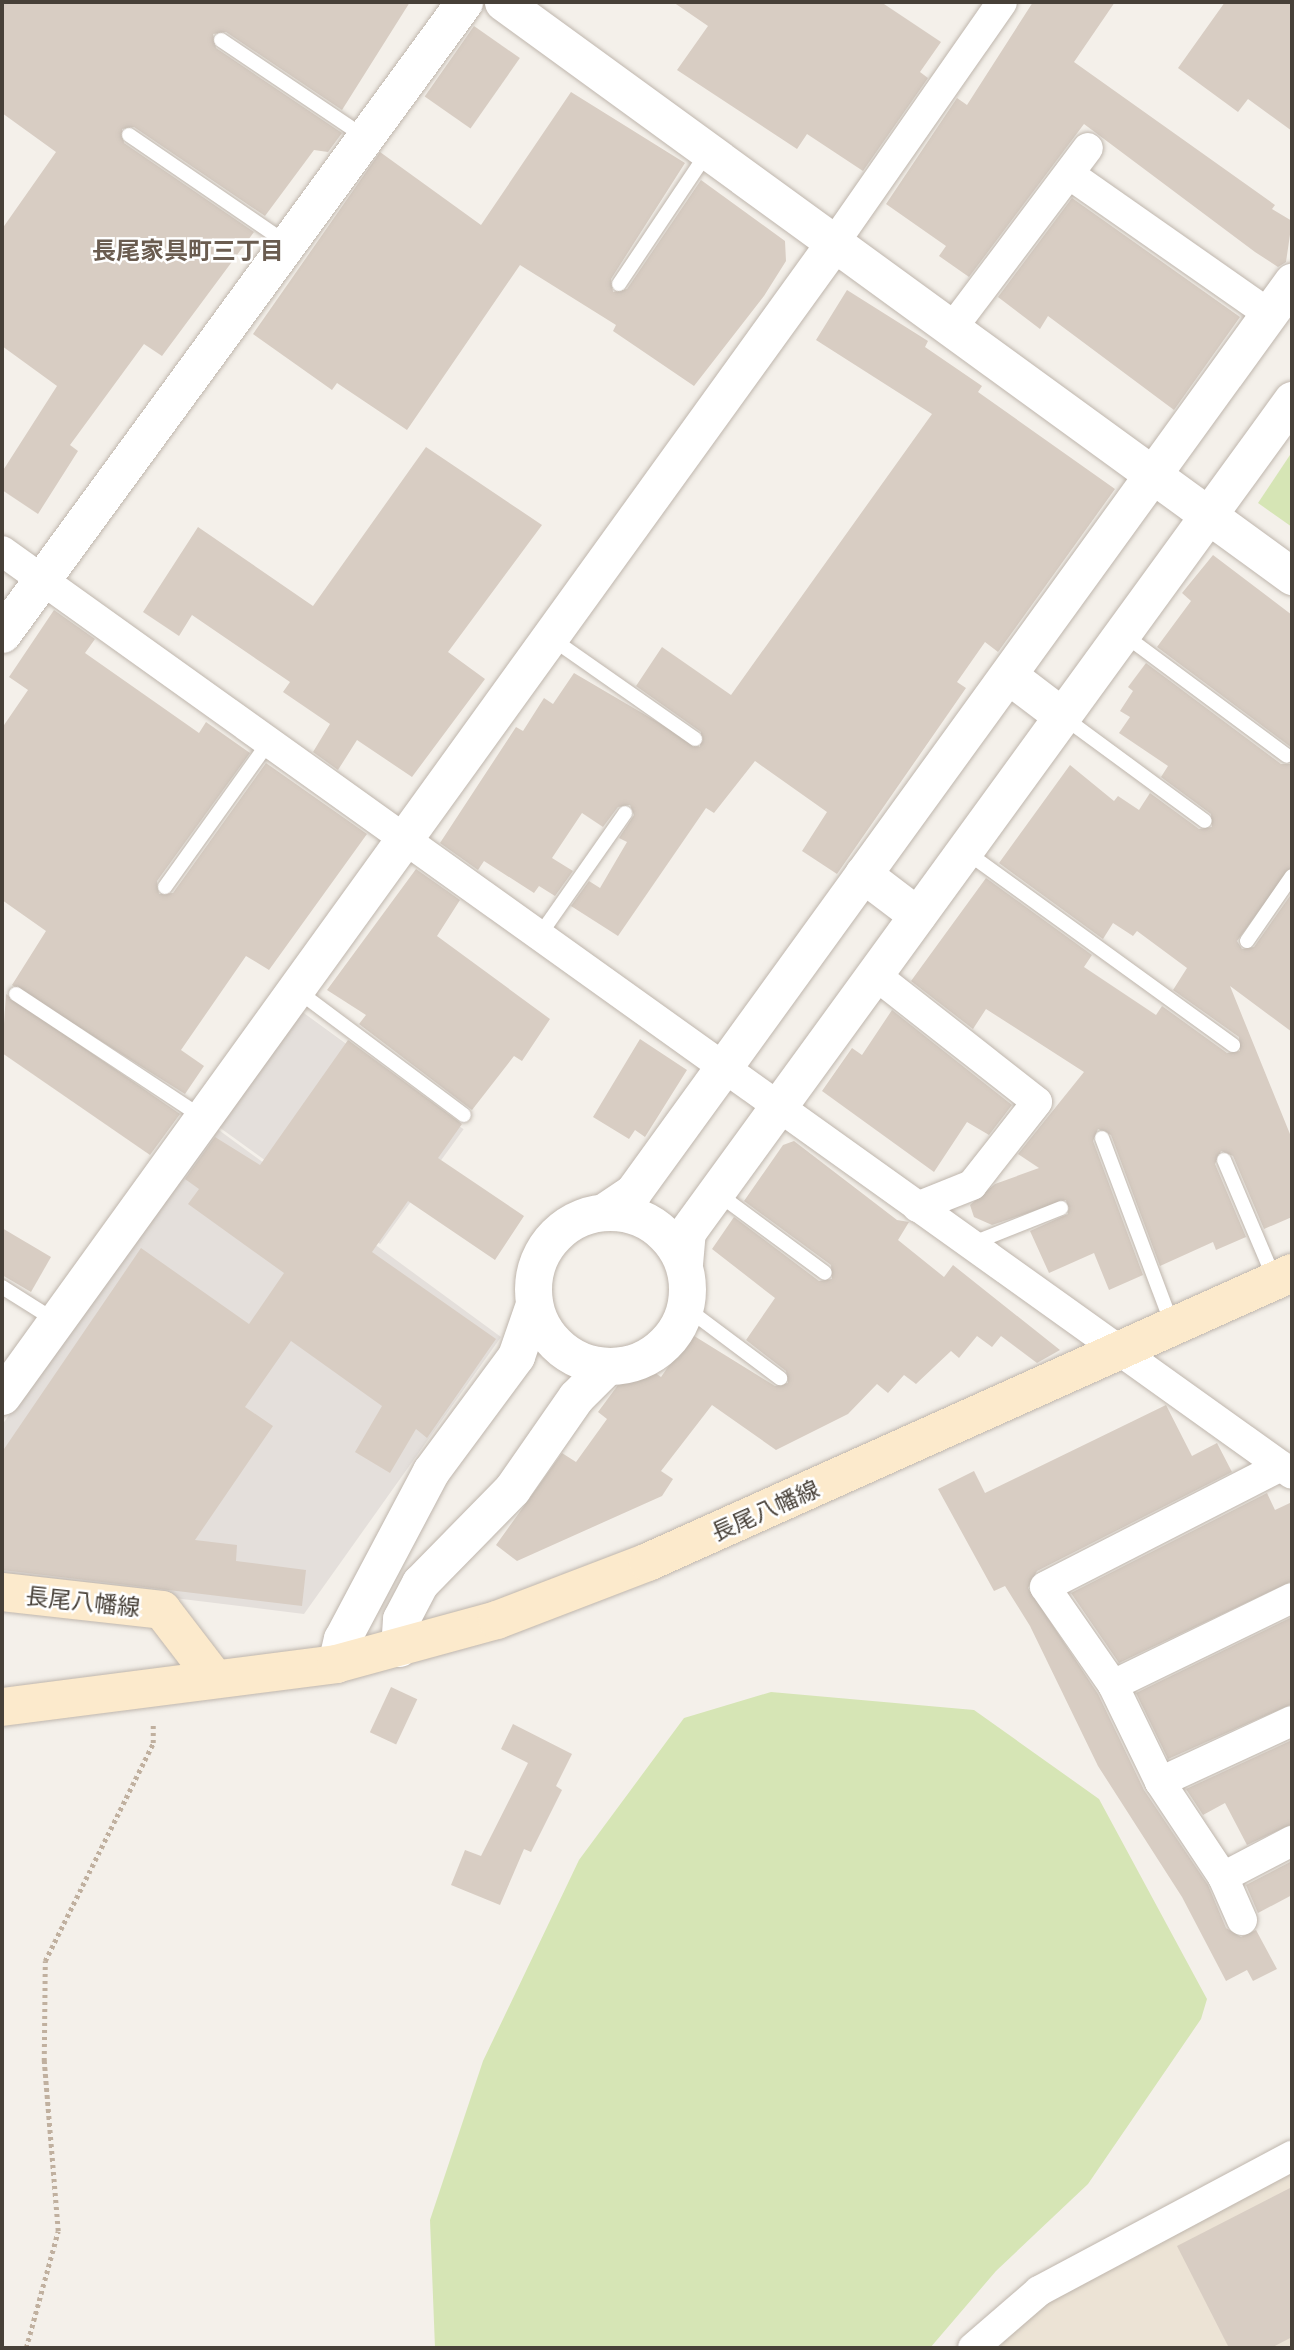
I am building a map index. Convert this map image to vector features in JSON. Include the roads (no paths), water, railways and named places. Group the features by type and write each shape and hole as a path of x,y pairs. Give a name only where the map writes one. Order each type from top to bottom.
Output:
{"main road":[{"name":"長尾八幡線","path":"2,1707 336,1664 497,1620 648,1562 1284,1277"},
{"name":"長尾八幡線","path":"2,1592 162,1610 215,1679"}],"street":[{"path":"2,634 285,242 368,139 464,2"},
{"path":"503,2 832,246 1292,576"},
{"path":"2,1396 60,1324 832,246 1002,2"},
{"path":"950,331 1088,148"},
{"path":"1069,174 1269,314"},
{"path":"336,1664 342,1639 431,1471 516,1356 534,1304 541,1253 579,1217 605,1211 633,1192 1292,282"},
{"path":"399,1648 401,1619 420,1583 512,1489 576,1397 607,1366 655,1353 672,1335 685,1307 684,1264 687,1232 1292,400"},
{"path":"2,551 1287,1470 1045,1587 1113,1685 1160,1782 1223,1877 1241,1920"},
{"path":"1008,675 1062,716"},
{"path":"863,874 917,915"},
{"path":"874,974 1037,1102 972,1185 917,1207"},
{"path":"605,1211 655,1224 684,1264"},
{"path":"534,1304 561,1349 607,1366"},
{"path":"1113,1685 1292,1598"},
{"path":"1160,1782 1292,1721"},
{"path":"1223,1877 1292,1841"},
{"path":"973,2348 1039,2291 1292,2156"}],"lane":[{"path":"221,40 368,139"},
{"path":"129,135 285,242"},
{"path":"619,284 708,153"},
{"path":"1122,634 1287,757"},
{"path":"551,638 695,739"},
{"path":"1062,716 1205,821"},
{"path":"165,887 269,742"},
{"path":"539,936 625,813"},
{"path":"964,851 1233,1045"},
{"path":"1247,940 1292,876"},
{"path":"298,991 464,1115"},
{"path":"16,994 206,1120"},
{"path":"1102,1138 1173,1325"},
{"path":"1224,1160 1284,1277"},
{"path":"717,1193 825,1273"},
{"path":"970,1245 1061,1208"},
{"path":"2,1287 60,1324"},
{"path":"685,1307 780,1378"}],"district":[{"name":"長尾家具町三丁目","path":"188,250"}]}
